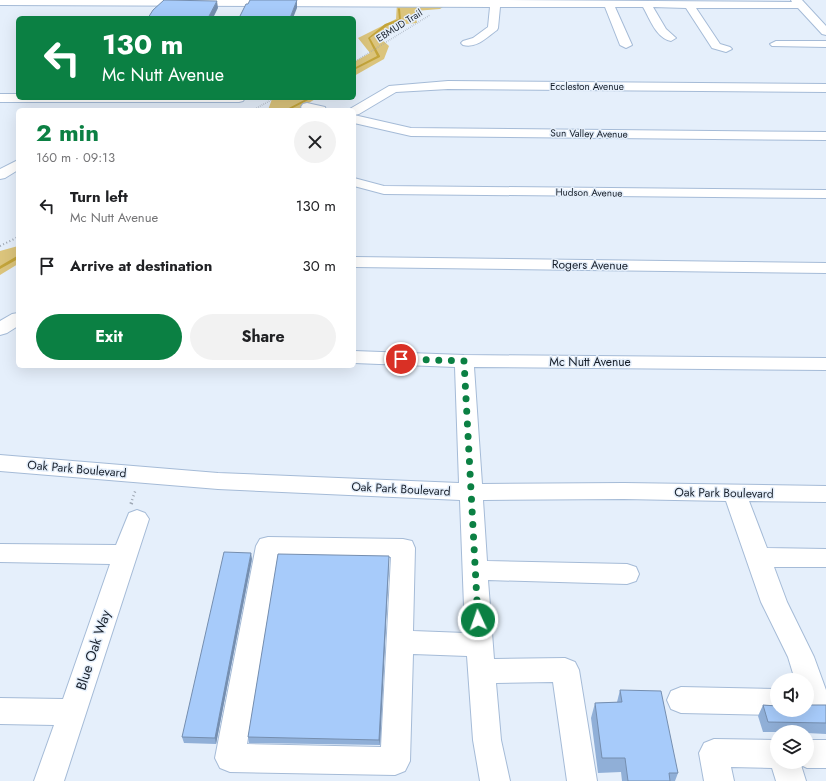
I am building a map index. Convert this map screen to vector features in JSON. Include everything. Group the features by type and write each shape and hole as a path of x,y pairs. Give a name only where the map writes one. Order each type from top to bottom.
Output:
{"street":[{"path":"0,2 279,1 689,4 798,2 826,32"},
{"path":"0,13 12,2"},
{"path":"141,15 151,2"},
{"path":"229,13 235,2"},
{"path":"308,13 313,2"},
{"path":"339,15 346,2"},
{"path":"467,43 477,40 493,28 495,3"},
{"path":"611,3 626,45"},
{"path":"649,3 662,31 671,38"},
{"path":"689,4 716,46 726,49"},
{"path":"776,44 826,44"},
{"name":"Eccleston Avenue","path":"356,109 393,89 448,85 826,88"},
{"path":"0,98 16,98"},
{"path":"82,108 88,100"},
{"path":"307,107 311,108"},
{"name":"Sun Valley Avenue","path":"356,119 411,132 826,136"},
{"path":"0,175 16,165"},
{"name":"Hudson Avenue","path":"356,183 384,190 825,196"},
{"name":"Rogers Avenue","path":"356,262 826,268"},
{"path":"0,329 16,319"},
{"name":"Mc Nutt Avenue","path":"356,357 464,361 826,364"},
{"path":"464,361 480,658 487,740 495,781"},
{"name":"Oak Park Boulevard","path":"0,463 218,481 471,492 826,494"},
{"path":"735,493 774,602 801,657 816,702"},
{"name":"Blue Oak Way","path":"49,781 137,519"},
{"path":"268,546 403,548 400,642 395,761 230,758 268,546"},
{"path":"0,553 125,555"},
{"path":"758,557 826,558"},
{"path":"475,570 627,574"},
{"path":"400,642 480,658 565,670 582,781"},
{"path":"680,700 770,702"},
{"path":"0,712 73,712"},
{"path":"719,781 714,754 770,754"},
{"path":"814,754 826,754"},
{"path":"787,769 791,781"}],"path":[{"name":"EBMUD Trail","path":"356,61 446,5 446,3"},
{"path":"256,108 270,100"},
{"path":"0,246 16,238"},
{"path":"137,519 127,517 135,492 143,474"}],"shaded area":[{"path":"430,0 446,5 440,9 415,11 417,23 394,25 379,37 389,46 384,59 356,75 356,61 370,53 358,38 396,19 397,3"},
{"path":"272,100 314,100 300,108 269,108"},
{"path":"16,247 16,265 0,275 0,251"}],"building":[{"path":"164,0 217,1 209,16 149,16 153,10"},
{"path":"250,0 297,0 291,16 240,16 246,4 248,4"},
{"path":"224,552 251,553 215,738 182,737"},
{"path":"278,554 389,556 379,740 248,737"},
{"path":"620,690 661,691 678,773 669,773 670,781 628,781 625,758 602,758 595,703 622,702"},
{"path":"763,705 770,706 770,717 814,717 814,705 826,705 826,723 768,722"}],"waterway":[{"path":"356,68 379,56 369,38 386,25 400,19 399,9"},
{"path":"291,108 306,100"},
{"path":"0,268 16,258"}],"route":[{"path":"401,359 464,361 478,620"}]}
